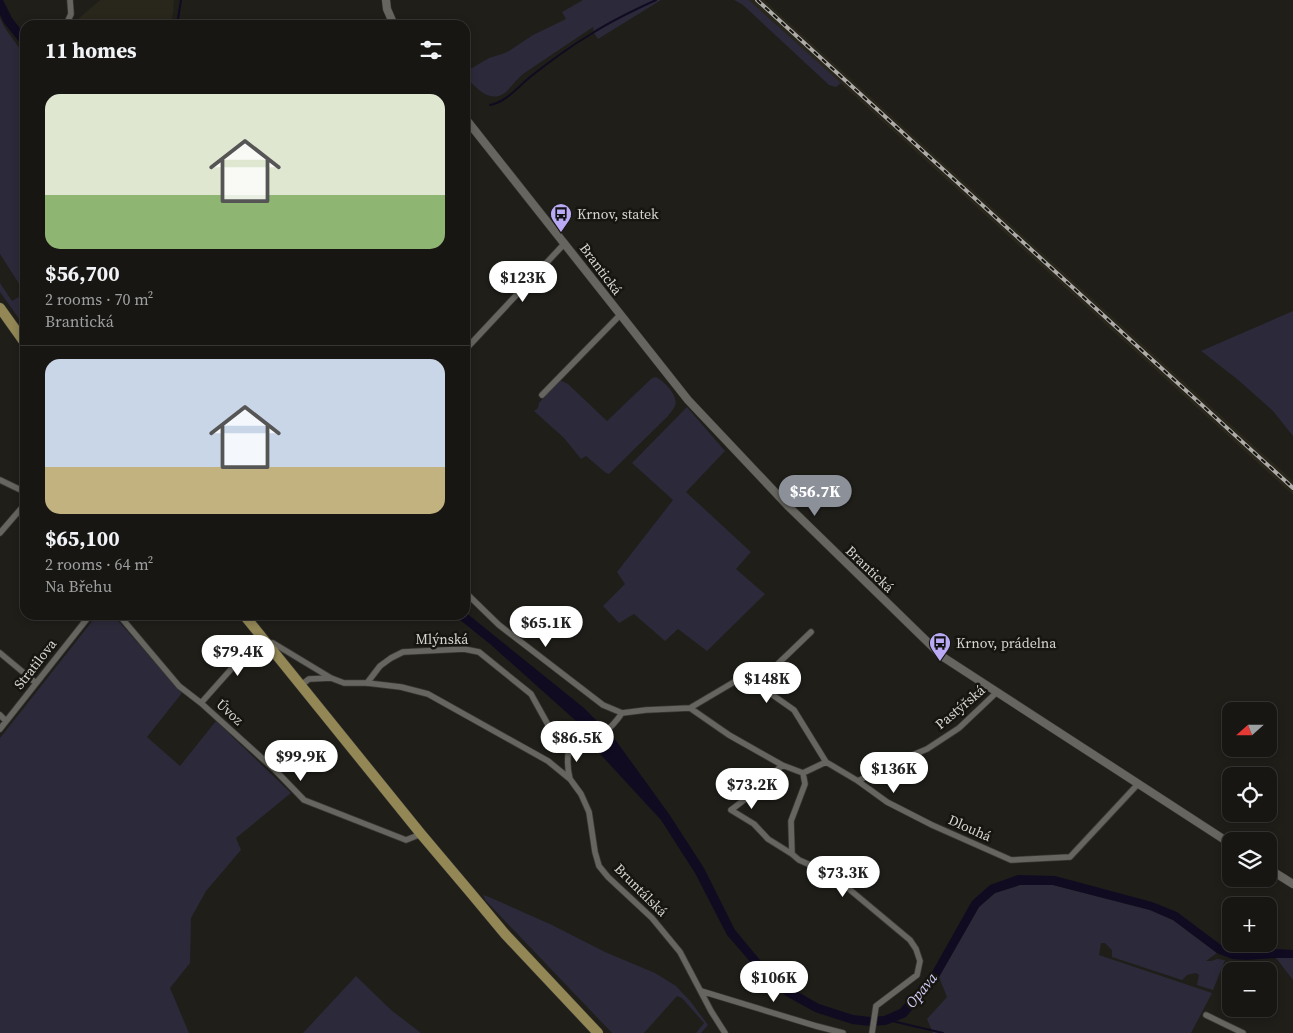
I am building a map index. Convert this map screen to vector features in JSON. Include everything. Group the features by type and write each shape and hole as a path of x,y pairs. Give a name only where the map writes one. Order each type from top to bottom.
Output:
{"main road":[{"path":"0,308 20,336"},
{"name":"Bruntálská","path":"248,620 420,834 505,934 598,1033"}],"street":[{"path":"68,20 71,14 70,0"},
{"path":"386,3 392,20"},
{"name":"Brantická","path":"470,124 688,400 789,507 942,657 1222,838"},
{"path":"470,345 565,243"},
{"path":"542,395 620,315"},
{"path":"0,480 20,490"},
{"path":"0,533 20,510"},
{"path":"470,597 499,625 603,705 622,713 690,708 734,682 757,684 794,710 826,762 803,773 782,765 729,735 690,708"},
{"name":"Stratilova","path":"0,729 86,620"},
{"name":"Úvoz","path":"123,620 179,686 201,703 275,770 304,800 406,840 420,834"},
{"path":"757,684 811,632"},
{"path":"201,703 233,667 265,642"},
{"name":"Bruntálská","path":"265,642 273,643 331,678 344,683 367,683 401,687 428,694 548,761 570,779 581,794 589,812 595,852 600,866 608,877 652,918 680,952 711,1011 725,1033"},
{"name":"Mlýnská","path":"367,683 380,666 403,652 464,649 478,652 531,694 557,741 569,748"},
{"path":"0,653 36,683"},
{"name":"Bruntálská","path":"300,686 309,679 331,678"},
{"name":"Pastýřská","path":"858,781 884,767 927,749 959,728 997,692"},
{"path":"570,779 567,769 569,748 573,750 587,745 614,725 622,713"},
{"path":"0,715 6,721"},
{"name":"Dlouhá","path":"826,762 858,781 887,802 932,825 1011,860 1070,857 1138,784"},
{"path":"782,765 761,787 732,810 754,824 768,839 799,860 832,874 910,940 916,949 920,961 917,975 876,1006 872,1031"},
{"path":"792,854 790,821 806,784 803,773"},
{"path":"1277,874 1293,884"},
{"path":"700,991 843,1033"},
{"path":"1206,1015 1243,1033"},
{"path":"814,1033 816,1026"}],"shaded area":[{"path":"100,0 174,0 171,20 77,20"},
{"path":"583,0 661,0 598,39 593,27 523,74 503,94 497,96 487,95 470,82 470,69 489,58 509,51 533,35 566,19 562,12"},
{"path":"734,0 749,0 841,83 836,87 829,85 743,5"},
{"path":"749,0 764,0 1293,481 1293,495"},
{"path":"0,18 20,49 20,285 0,254"},
{"path":"0,283 12,301 20,296 20,320 0,292"},
{"path":"1293,311 1293,436 1273,411 1237,379 1201,351"},
{"path":"656,377 667,385 673,393 676,402 675,406 668,416 609,474 586,456 581,459 564,438 534,411 560,380 568,384 607,421 652,378"},
{"path":"687,407 725,451 686,492 751,552 736,569 765,594 707,651 678,629 665,641 634,614 619,623 603,606 625,584 617,572 673,500 632,463"},
{"path":"93,620 117,620 182,693 147,737 180,766 216,721 291,793 236,838 241,850 206,891 191,918 190,963 170,988 189,1033 0,1033 0,738"},
{"path":"1020,885 1053,885 1150,910 1173,920 1217,953 1206,961 1225,960 1222,962 1222,968 1213,990 1197,985 1199,975 1196,973 1187,975 1182,980 1112,957 1112,950 1105,943 1101,943 1099,955 1212,993 1191,1033 933,1033 927,1019 947,997 939,977 979,907 995,893"},
{"path":"483,895 550,924 605,952 655,973 676,986 708,1025 701,1033 696,1033 704,1023 682,998 677,996 644,1033 612,1033 486,901"},
{"path":"1276,958 1293,958 1293,980"},
{"path":"356,976 391,1010 421,1033 303,1033"}],"water":[{"path":"0,0 3,0 12,18 20,28 20,43 4,23 0,15"},
{"name":"Opava","path":"470,616 584,708 614,738 669,814 704,868 735,930 765,966 791,988 819,1004 853,1015 870,1017 884,1016 900,1009 932,972 972,901 990,885 1018,875 1055,876 1152,902 1177,912 1222,945 1222,952 1277,952 1277,949 1293,950 1293,958 1232,959 1217,953 1173,920 1150,910 1053,885 1020,885 995,893 979,907 939,977 906,1017 886,1025 870,1026 852,1024 815,1012 786,996 759,972 727,935 695,873 661,820 602,756 575,720 460,620 470,620"}],"waterway":[{"path":"178,20 181,0"},
{"path":"490,105 507,97 537,71 583,39 615,20 656,0"},
{"path":"892,1021 943,1033"}],"railway":[{"path":"757,0 1293,488"}],"place":[{"name":"Krnov, statek","path":"561,233"},
{"name":"Krnov, prádelna","path":"940,662"}]}
